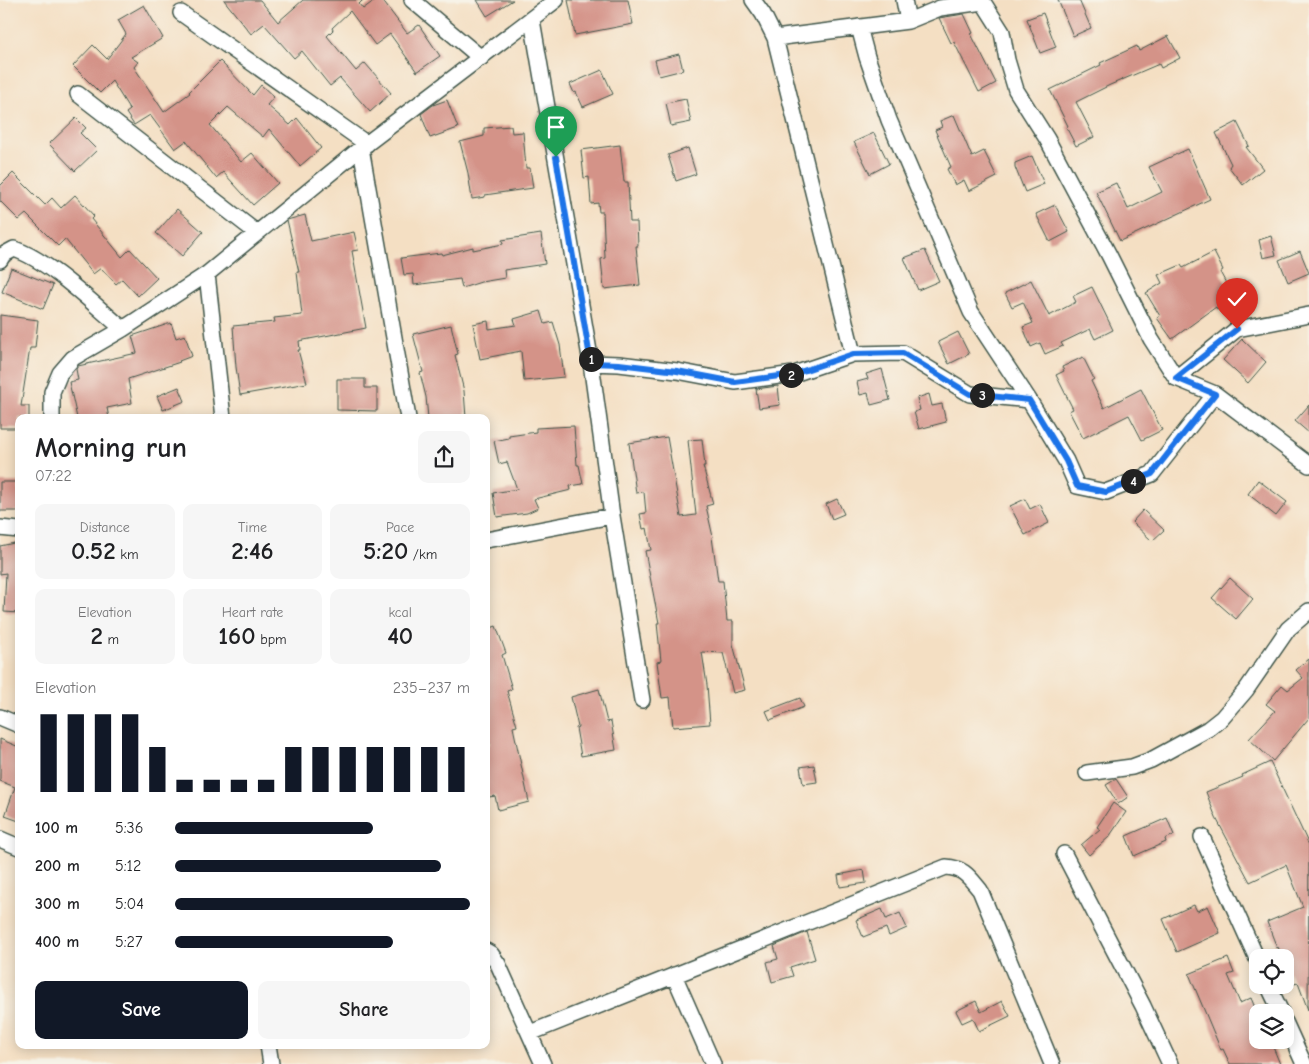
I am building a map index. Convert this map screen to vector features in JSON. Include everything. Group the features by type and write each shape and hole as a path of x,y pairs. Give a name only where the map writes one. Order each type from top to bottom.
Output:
{"street":[{"path":"412,0 480,58"},
{"path":"52,414 52,392 60,373 73,358 123,329 207,274 364,146 556,0"},
{"path":"753,0 763,14 775,38 853,354"},
{"path":"904,0 908,22"},
{"path":"775,38 908,22 940,8 983,2 1002,32 1007,60 1016,90 1047,139 1151,339 1176,378 1215,394 1309,465"},
{"path":"181,13 364,146 407,414"},
{"path":"532,20 591,363 612,516 642,700"},
{"path":"859,27 867,57 889,120 971,312 1029,400 1066,461 1077,486 1106,492 1152,474 1215,394"},
{"path":"78,94 257,233"},
{"path":"0,260 14,249 25,253 59,275 123,329"},
{"path":"207,274 223,414"},
{"path":"1176,378 1237,329 1309,315"},
{"path":"591,363 619,364 677,371 735,382 794,374 853,354 903,353 970,394 1029,400"},
{"path":"490,539 612,516"},
{"path":"0,528 15,530"},
{"path":"1087,773 1106,772 1139,765 1208,729 1222,718 1246,690 1288,629 1309,612"},
{"path":"0,718 15,724"},
{"path":"1202,837 1253,949"},
{"path":"0,839 15,846"},
{"path":"1064,854 1143,1006 1170,1064"},
{"path":"530,1033 946,867 958,868 980,890 1052,1064"},
{"path":"490,953 498,964 543,1064"},
{"path":"674,975 713,1064"},
{"path":"1294,1042 1304,1064"},
{"path":"269,1049 271,1064"}],"building":[{"path":"224,0 260,0 278,22 303,0 363,0 359,4 363,9 375,0 382,0 407,33 419,25 440,56 417,72 390,34 375,45 350,11 332,28 333,30 327,36 356,71 365,63 391,93 370,112 340,78 330,86 302,51 294,58 264,24 251,34"},
{"path":"477,0 513,0 487,16"},
{"path":"568,0 628,0 633,24 575,35"},
{"path":"1058,0 1079,0 1091,28 1073,36"},
{"path":"144,5 163,38 131,57 138,62 134,67 164,112 190,93 220,61 253,95 261,85 274,97 267,105 290,125 297,118 321,148 300,166 269,129 263,137 228,107 210,125 241,162 252,153 278,183 253,205 223,172 216,178 186,141 175,149 150,115 134,125 126,113 130,110 112,81 100,93 73,66 93,45 107,59 126,34 118,20"},
{"path":"1043,13 1056,47 1040,53 1027,19"},
{"path":"964,14 973,33 971,34 996,83 979,92 954,42 951,43 939,18"},
{"path":"1168,36 1180,58 1161,68 1159,64 1076,102 1094,137 1076,146 1050,90 1101,65 1100,63 1137,46 1139,51"},
{"path":"679,54 683,70 659,76 655,60"},
{"path":"602,70 613,94 583,107 570,84"},
{"path":"686,99 691,122 671,126 666,103"},
{"path":"447,100 458,128 430,138 421,114 433,105"},
{"path":"954,115 972,157 984,151 997,177 969,191 964,180 955,185 947,169 951,167 935,130 942,127 940,121"},
{"path":"76,118 86,128 80,133 97,150 75,171 49,144"},
{"path":"1237,122 1249,146 1246,147 1263,169 1243,185 1229,167 1231,164 1216,133"},
{"path":"511,126 512,133 523,132 526,168 530,168 533,188 485,195 485,197 472,199 460,142 484,136 484,128"},
{"path":"874,133 889,164 870,174 854,142"},
{"path":"620,145 624,182 628,182 630,222 637,222 638,246 636,246 640,285 604,289 601,259 605,258 603,212 599,212 598,203 591,204 589,177 584,178 581,150"},
{"path":"688,148 696,174 676,181 668,155"},
{"path":"1188,149 1210,199 1120,241 1096,192 1116,183 1128,209 1162,192 1149,167"},
{"path":"1032,156 1044,184 1025,192 1015,163"},
{"path":"13,173 45,205 52,198 61,208 75,195 94,216 91,219 122,257 130,249 157,278 138,296 122,279 116,284 101,268 93,274 65,239 58,246 26,214 19,220 0,201 0,186"},
{"path":"1055,205 1069,232 1050,242 1036,214"},
{"path":"177,209 203,232 182,256 156,233"},
{"path":"305,215 311,241 354,232 358,250 352,251 366,328 299,341 300,350 298,350 307,383 240,395 233,326 275,322 274,318 302,315 297,272 299,272 287,220"},
{"path":"541,234 545,264 504,270 505,278 481,282 462,288 460,279 414,285 413,274 404,275 401,258 441,253 442,255 473,247 473,250 503,244 502,240"},
{"path":"1271,236 1276,255 1263,258 1259,240"},
{"path":"925,250 939,281 918,290 904,258"},
{"path":"1300,251 1309,273 1288,282 1279,260"},
{"path":"1214,252 1223,270 1220,272 1235,300 1217,310 1216,307 1172,339 1157,318 1160,316 1146,293 1162,283 1158,275 1181,265 1183,268"},
{"path":"11,268 53,285 43,309 2,292"},
{"path":"1031,280 1049,316 1076,302 1073,296 1092,287 1113,330 1095,339 1090,329 1061,343 1063,346 1045,354 1040,343 1031,347 1023,327 1033,323 1023,302 1012,307 1005,293"},
{"path":"541,311 545,324 553,322 560,345 564,377 524,381 521,351 480,359 473,324 488,321 489,329 516,325 514,319"},
{"path":"0,315 38,320 35,348 30,348 21,406 29,406 29,414 15,414 15,428 0,428"},
{"path":"171,323 176,338 185,335 192,356 180,362 128,379 132,403 107,408 108,414 76,414 69,382 78,380 76,369 78,366 137,353 132,336"},
{"path":"451,325 458,354 455,355 464,391 466,414 428,414 426,397 420,373 423,372 413,334"},
{"path":"958,332 969,354 949,364 938,342"},
{"path":"1242,339 1266,362 1248,383 1223,360"},
{"path":"1083,357 1094,379 1091,381 1104,408 1141,389 1162,430 1142,440 1129,415 1083,438 1069,411 1073,409 1056,375 1064,371 1062,367"},
{"path":"882,369 890,400 871,405 868,393 860,395 857,382 868,379 866,374"},
{"path":"337,379 365,379 365,388 377,388 377,411 337,410"},
{"path":"778,386 780,405 759,408 756,389"},
{"path":"179,387 185,401 163,410 157,396"},
{"path":"929,394 932,406 942,404 946,422 919,429 914,412 920,410 917,398"},
{"path":"1309,405 1309,433 1295,421"},
{"path":"574,426 577,465 579,465 583,484 570,486 571,490 534,499 538,508 527,513 497,517 493,493 517,489 507,462 499,464 494,441 509,438 509,436 536,432 536,428"},
{"path":"667,437 681,517 696,515 688,440 702,439 705,466 703,466 713,504 706,506 713,537 718,581 723,581 727,621 733,621 733,644 745,690 733,693 723,653 702,652 710,724 673,727 670,697 662,698 657,662 661,661 657,623 659,623 645,551 651,550 647,528 643,529 640,514 646,513 644,492 636,493 629,443"},
{"path":"1258,480 1287,502 1276,516 1248,494"},
{"path":"0,482 15,482 15,511 0,511"},
{"path":"837,499 844,514 832,519 826,504"},
{"path":"1025,499 1030,509 1040,504 1049,523 1025,535 1010,506"},
{"path":"1143,510 1164,530 1152,541 1132,522"},
{"path":"15,543 15,613 4,612 6,573 0,574 0,546"},
{"path":"1230,578 1253,599 1236,619 1212,598"},
{"path":"496,626 506,653 502,655 512,689 507,691 517,726 513,727 529,802 498,810 495,796 490,797 490,628"},
{"path":"1309,659 1309,718 1273,761 1249,739 1275,711 1266,704 1282,685 1288,690 1303,678 1296,670"},
{"path":"599,689 607,722 611,721 616,750 581,756 576,728 578,727 571,697"},
{"path":"800,698 804,707 770,720 766,711"},
{"path":"0,739 15,745 15,787 0,781"},
{"path":"1270,762 1309,845 1308,1010 1298,983 1294,984 1294,949 1277,948 1267,922 1303,907 1286,865 1250,882 1216,818 1206,792 1243,777 1242,775"},
{"path":"814,765 817,782 803,784 800,767"},
{"path":"1116,779 1128,797 1118,804 1106,785"},
{"path":"15,787 15,820 5,816"},
{"path":"1113,803 1126,812 1109,837 1089,855 1081,845 1100,829 1097,827"},
{"path":"1167,818 1174,835 1165,839 1166,842 1134,856 1126,836"},
{"path":"864,870 866,883 840,887 838,875"},
{"path":"1194,905 1197,911 1208,906 1220,933 1177,952 1163,919"},
{"path":"882,909 886,919 900,913 907,928 889,936 886,928 863,937 856,920"},
{"path":"807,932 815,959 790,967 793,976 772,982 767,962 778,959 774,946"},
{"path":"1228,958 1234,973 1228,975 1240,1003 1251,998 1253,1004 1249,1004 1249,1049 1274,1049 1280,1064 1230,1064 1223,1049 1221,1050 1189,974"},
{"path":"976,1001 981,1012 1002,1001 1010,1016 979,1031 973,1018 962,1023 956,1011"}],"route":[{"path":"556,157 591,363 619,364 677,371 735,382 794,374 853,354 903,353 970,394 1029,400 1066,461 1077,486 1106,492 1152,474 1215,394 1176,378 1237,329"}]}
